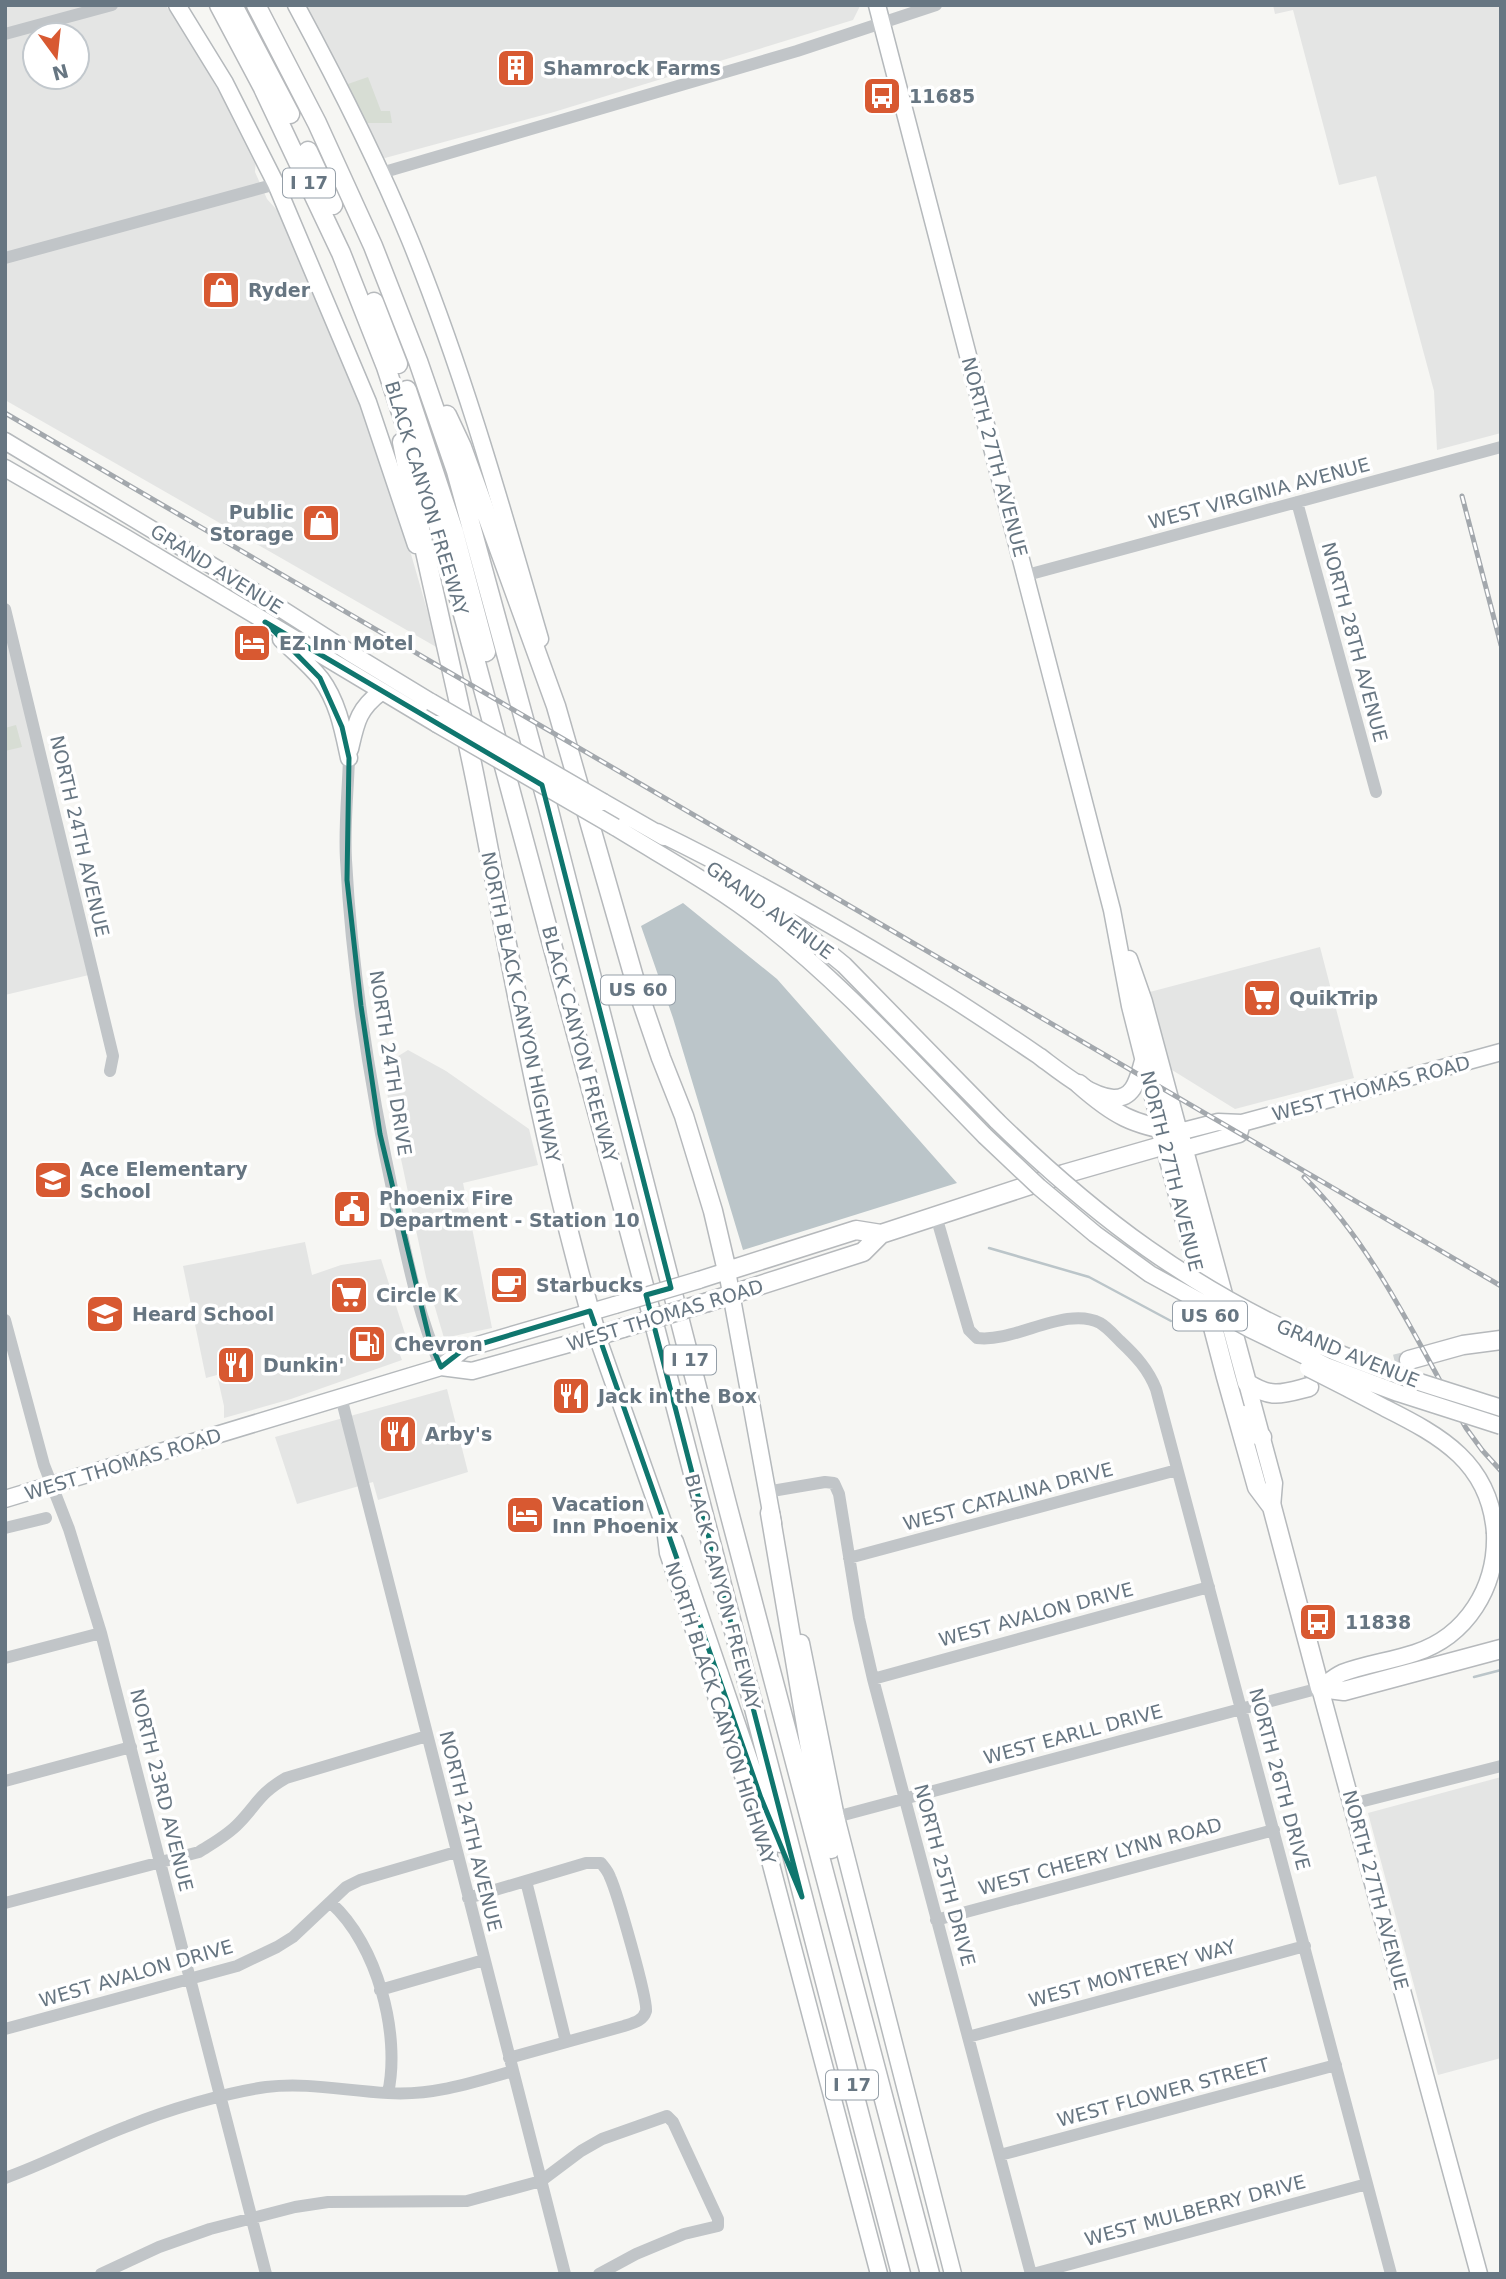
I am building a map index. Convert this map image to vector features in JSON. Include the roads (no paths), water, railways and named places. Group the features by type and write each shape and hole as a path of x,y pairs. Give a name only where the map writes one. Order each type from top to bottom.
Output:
{"highway":[{"name":"BLACK CANYON FREEWAY","path":"219,5 318,201 386,367 443,540 519,815 901,2274"},
{"path":"232,5 269,71 342,226 391,346 454,532 912,2274"},
{"name":"BLACK CANYON FREEWAY","path":"256,5 340,169 402,320 456,471 540,777 930,2274"},
{"path":"402,320 462,447 556,706"},
{"path":"386,367 455,686"},
{"name":"NORTH BLACK CANYON HIGHWAY","path":"455,686 531,1070 597,1336"},
{"name":"US 60","path":"556,706 637,988 684,1115 713,1211 727,1271"},
{"path":"1079,1084 1098,1101 1134,1122 1172,1139"},
{"name":"WEST THOMAS ROAD","path":"597,1336 863,1252 881,1234 1172,1139"},
{"name":"NORTH 27TH AVENUE","path":"1172,1139 1226,1377 1257,1487 1272,1507 1320,1688"},
{"name":"NORTH 27TH AVENUE","path":"1172,1139 1247,1383"},
{"name":"WEST THOMAS ROAD","path":"727,1271 856,1230 881,1234"},
{"path":"1409,1360 1463,1345 1501,1340"},
{"path":"1226,1377 1234,1387 1250,1428 1253,1433 1262,1437"},
{"path":"1247,1383 1272,1395 1308,1387"},
{"path":"770,1513 809,1743 833,1859 836,1915"},
{"path":"665,1528 678,1554 767,1814 802,1897"},
{"path":"1320,1688 1344,1691 1501,1649"}],"main road":[{"name":"NORTH BLACK CANYON HIGHWAY","path":"177,5 225,83 276,184 368,402 407,514 455,686"},
{"path":"296,5 381,173 410,239 465,388 504,513 556,706"},
{"name":"NORTH 27TH AVENUE","path":"877,5 1112,910 1143,1058 1172,1139"},
{"name":"GRAND AVENUE","path":"5,441 431,702 657,832 743,887 827,949 1053,1176 1157,1257 1209,1290 1264,1319 1352,1359 1501,1408"},
{"name":"GRAND AVENUE","path":"5,468 381,692 615,827 734,901 787,941 863,1010 985,1136 1059,1204 1150,1274 1250,1329 1326,1366 1398,1393 1501,1426"},
{"path":"264,622 307,664 328,691 339,715 349,758"},
{"path":"349,758 355,724 366,704 381,692"},
{"path":"657,832 724,865 890,960 964,1006 1079,1084 1107,1097 1124,1096 1135,1087 1143,1058"},
{"name":"NORTH 27TH AVENUE","path":"1112,910 1144,1002 1172,1139"},
{"name":"WEST THOMAS ROAD","path":"1172,1139 1239,1134 1242,1123 1501,1052"},
{"path":"727,1271 770,1513 790,1590 836,1817 953,2274"},
{"name":"WEST THOMAS ROAD","path":"5,1499 441,1367 464,1349 727,1271"},
{"path":"1150,1274 1199,1311 1446,1442 1463,1457 1480,1482 1492,1513 1495,1533 1489,1583 1477,1606 1456,1630 1428,1649 1340,1674 1320,1688"},
{"name":"NORTH BLACK CANYON HIGHWAY","path":"597,1336 665,1528 668,1553 773,1870 879,2274"},
{"name":"WEST THOMAS ROAD","path":"441,1367 472,1371 597,1336"},
{"name":"NORTH 27TH AVENUE","path":"1247,1383 1274,1483 1272,1507"},
{"name":"NORTH 27TH AVENUE","path":"1320,1688 1479,2274"}],"street":[{"path":"5,34 112,5"},
{"path":"381,173 882,25 936,5"},
{"path":"5,258 276,184"},
{"name":"WEST VIRGINIA AVENUE","path":"1027,576 1501,447"},
{"name":"NORTH 28TH AVENUE","path":"1297,502 1376,792"},
{"name":"NORTH 24TH AVENUE","path":"6,618 113,1056 110,1071"},
{"name":"NORTH 24TH DRIVE","path":"349,758 347,880 361,1006 378,1122 408,1262 430,1342 441,1367"},
{"name":"NORTH 26TH DRIVE","path":"936,1216 969,1330 977,1338 1001,1338 1058,1321 1092,1320 1102,1324 1149,1371 1156,1389 1391,2274"},
{"name":"NORTH 23RD AVENUE","path":"5,1320 52,1486 69,1529 102,1633 266,2274"},
{"name":"NORTH 24TH AVENUE","path":"341,1397 565,2274"},
{"name":"WEST CATALINA DRIVE","path":"849,1558 1177,1470"},
{"name":"NORTH 25TH DRIVE","path":"766,1492 825,1482 834,1483 839,1494 859,1618 873,1679 1032,2274"},
{"name":"WEST THOMAS ROAD","path":"5,1528 46,1518"},
{"name":"WEST AVALON DRIVE","path":"873,1679 1209,1587"},
{"path":"5,1658 102,1633"},
{"name":"WEST EARLL DRIVE","path":"836,1817 1320,1688"},
{"path":"5,1903 199,1852 224,1837 240,1823 268,1789 286,1778 427,1736"},
{"path":"5,1781 131,1747"},
{"path":"1352,1804 1501,1766"},
{"name":"WEST CHEERY LYNN ROAD","path":"936,1920 1274,1830"},
{"name":"WEST AVALON DRIVE","path":"5,2029 237,1966 293,1937 346,1887 360,1880 456,1852"},
{"path":"468,1898 586,1863 601,1863 610,1876 643,1991 646,2012 641,2019 509,2058"},
{"path":"526,1881 566,2042"},
{"path":"331,1903 359,1935 380,1990 391,2033 392,2057 388,2093"},
{"name":"WEST MONTEREY WAY","path":"968,2037 1305,1946"},
{"path":"380,1990 484,1960"},
{"name":"WEST FLOWER STREET","path":"1000,2155 1336,2065"},
{"path":"5,2178 128,2125 221,2097 287,2084 326,2085 388,2093 443,2090 513,2071"},
{"path":"101,2274 159,2247 211,2229 295,2207 328,2202 467,2200 541,2181 602,2139 667,2116 673,2122 718,2219 718,2226 684,2234 636,2254 599,2274"},
{"name":"WEST MULBERRY DRIVE","path":"1032,2274 1367,2183"}],"waterway":[{"path":"989,1248 1089,1277 1171,1321"},
{"path":"1474,1677 1501,1670"}],"tunnel":[{"path":"1369,1370 1409,1360"}],"railway":[{"path":"5,413 1501,1286"},
{"path":"1462,496 1501,645"},
{"path":"1304,1177 1329,1204 1374,1265 1466,1428 1501,1471"}],"place":[{"name":"Shamrock Farms","path":"516,68"},
{"name":"11685","path":"882,96"},
{"name":"Ryder","path":"221,290"},
{"name":"Public Storage","path":"321,523"},
{"name":"EZ Inn Motel","path":"252,643"},
{"name":"QuikTrip","path":"1262,998"},
{"name":"Ace Elementary School","path":"53,1180"},
{"name":"Phoenix Fire Department - Station 10","path":"352,1209"},
{"name":"Starbucks","path":"509,1285"},
{"name":"Circle K","path":"349,1295"},
{"name":"Heard School","path":"105,1314"},
{"name":"Chevron","path":"367,1344"},
{"name":"Dunkin'","path":"236,1365"},
{"name":"Jack in the Box","path":"571,1396"},
{"name":"Arby's","path":"398,1434"},
{"name":"Vacation Inn Phoenix","path":"525,1515"},
{"name":"11838","path":"1318,1622"}]}
